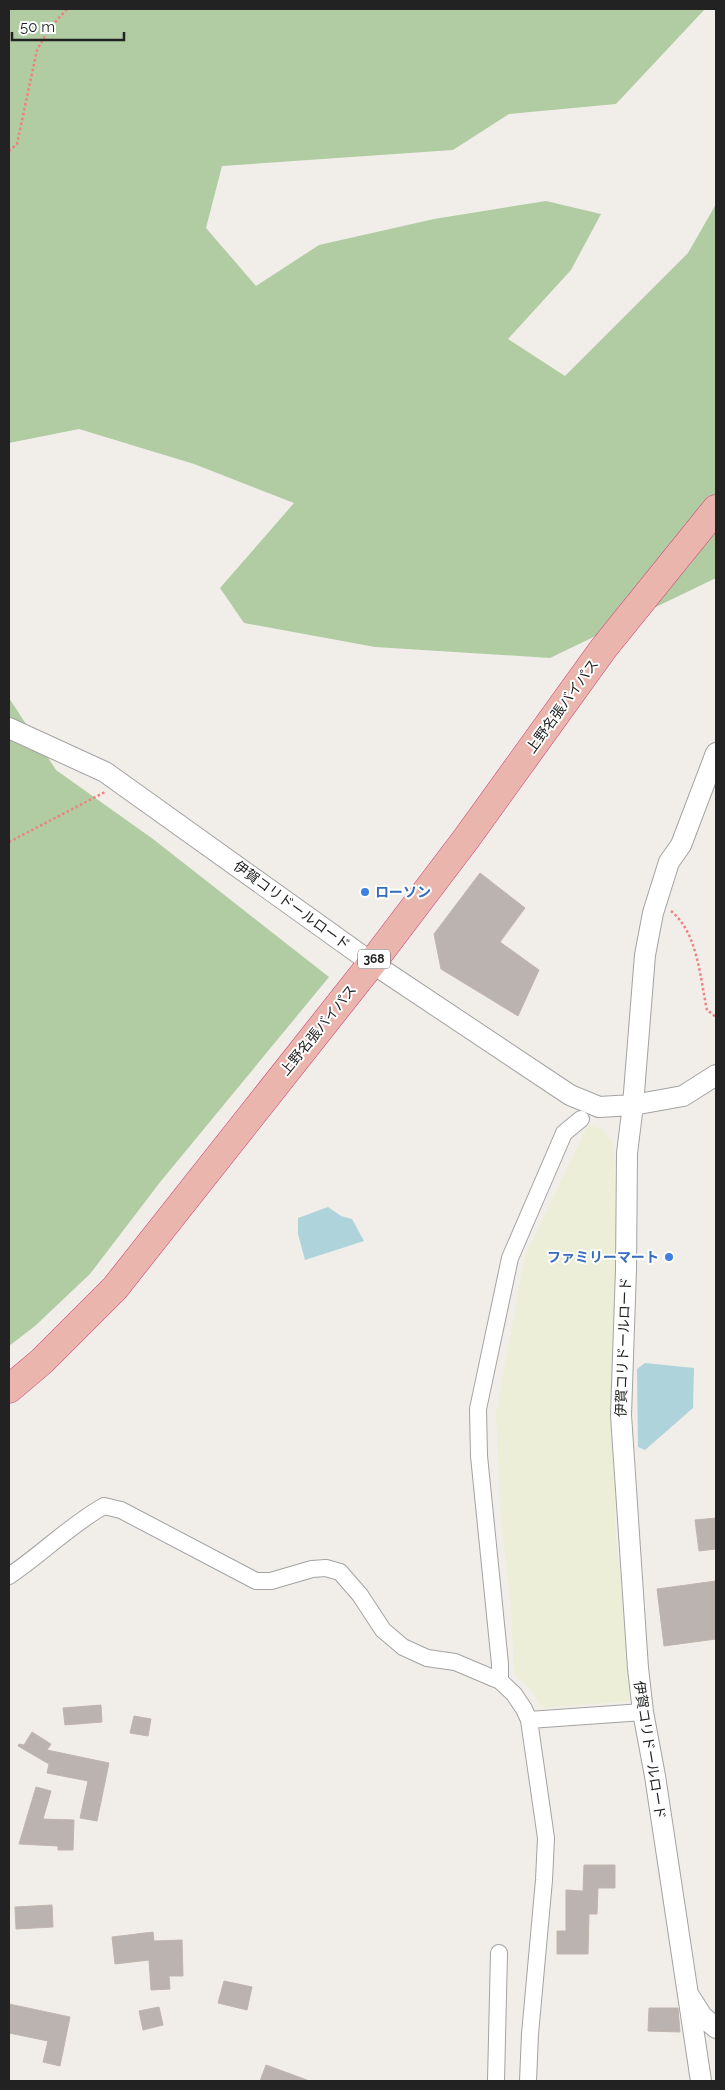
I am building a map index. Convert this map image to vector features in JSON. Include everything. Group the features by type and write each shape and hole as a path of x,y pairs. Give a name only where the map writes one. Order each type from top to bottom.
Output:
{"highway":[{"name":"上野名張バイパス","path":"9,1389 42,1362 115,1288 372,963 466,839 603,649 716,509"}],"street":[{"name":"伊賀コリドールロード","path":"9,728 105,772 372,963 570,1095 599,1107 633,1105 627,1153 626,1278 621,1415 638,1668 643,1712 655,1776 688,1993 706,2073"},
{"path":"716,753 681,845 669,862 656,904 645,955 633,1105 683,1096 716,1075"},
{"path":"500,1681 500,1664 478,1456 478,1409 510,1258 564,1133 581,1119"},
{"path":"9,1576 34,1560 88,1515 104,1506 121,1510 241,1575 256,1581 271,1581 312,1569 326,1568 340,1572 360,1595 383,1630 403,1647 427,1658 455,1662 500,1681 514,1694 529,1720 546,1838 528,2081"},
{"path":"529,1720 643,1712"},
{"path":"496,2081 499,1953"},
{"path":"688,1993 702,2016 716,2028"}],"path":[{"path":"9,151 17,144 37,50 49,29 67,9"},
{"path":"9,842 123,784"},
{"path":"656,904 672,912 684,924 696,956 707,1010 716,1017"}],"green space":[{"path":"9,9 705,9 616,104 509,114 453,150 222,166 206,228 256,286 319,245 434,219 546,201 601,214 571,270 508,339 565,376 688,253 716,204 716,578 550,658 375,647 244,623 220,588 294,503 194,464 79,429 9,443"},
{"path":"9,698 56,770 153,839 329,977 161,1181 90,1274 35,1326 9,1346"},
{"path":"588,1125 603,1129 614,1145 617,1318 615,1524 632,1701 542,1708 533,1693 514,1674 511,1607 500,1512 496,1412 525,1255"}],"water":[{"path":"328,1207 341,1216 352,1219 364,1241 305,1260 298,1234 298,1218"},
{"path":"645,1363 694,1368 693,1408 645,1450 638,1447 637,1369"}],"building":[{"path":"480,873 525,908 500,942 539,970 518,1016 441,969 434,934"},
{"path":"716,1518 716,1549 699,1551 695,1520"},
{"path":"716,1581 716,1639 664,1646 657,1589"},
{"path":"101,1705 102,1722 65,1725 63,1708"},
{"path":"134,1716 151,1719 148,1736 130,1733"},
{"path":"32,1732 51,1744 47,1750 109,1763 97,1821 80,1818 88,1781 47,1773 49,1764 18,1746 19,1744 24,1745"},
{"path":"36,1787 51,1791 43,1819 74,1820 73,1850 58,1850 58,1846 19,1844"},
{"path":"584,1865 615,1865 615,1888 598,1888 597,1914 589,1914 588,1954 557,1954 557,1931 566,1931 566,1890 583,1891"},
{"path":"52,1905 53,1927 16,1929 15,1907"},
{"path":"153,1932 154,1941 182,1940 183,1976 169,1976 170,1989 151,1990 149,1960 115,1964 112,1937"},
{"path":"224,1981 252,1987 247,2010 218,2003"},
{"path":"9,2004 70,2017 60,2066 43,2062 48,2041 9,2033"},
{"path":"159,2007 163,2025 143,2030 139,2011"},
{"path":"649,2008 678,2008 680,2032 648,2031"},
{"path":"266,2065 307,2080 307,2081 260,2081"}],"place":[{"name":"ローソン","path":"365,892"},
{"name":"ファミリーマート","path":"669,1257"}]}
